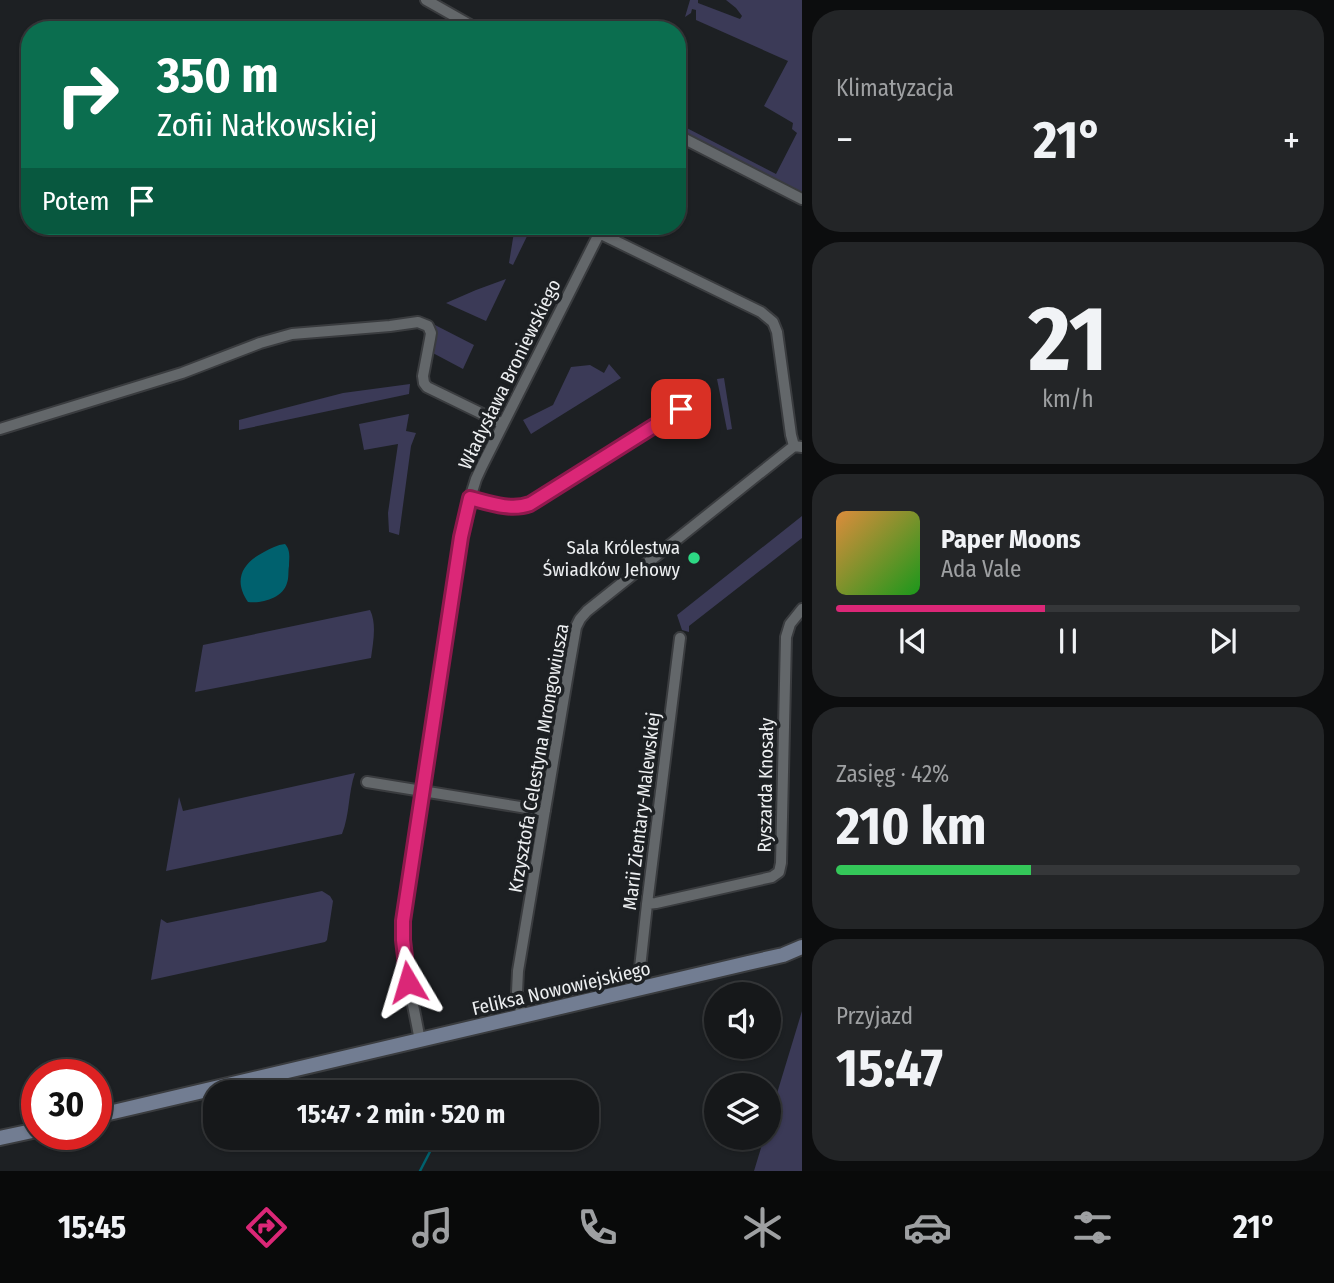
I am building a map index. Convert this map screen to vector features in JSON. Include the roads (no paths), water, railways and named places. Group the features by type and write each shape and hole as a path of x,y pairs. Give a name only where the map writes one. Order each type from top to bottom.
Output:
{"street":[{"path":"426,0 463,21"},
{"path":"686,140 802,200"},
{"name":"Władysława Broniewskiego","path":"420,1041 408,982 403,921 461,537 479,473 598,235"},
{"path":"613,235 769,318 777,332 791,436 798,446"},
{"path":"0,429 182,373 260,343 292,334 418,322 428,326 430,333 423,376 427,387 503,424"},
{"path":"470,498 511,506 530,504 703,396"},
{"name":"Krzysztofa Celestyna Mrongowiusza","path":"522,1017 517,992 518,971 576,627 587,611 798,446"},
{"name":"Ryszarda Knosały","path":"647,904 772,877 779,872 785,642 788,628 802,609"},
{"name":"Marii Zientary-Malewskiej","path":"641,989 639,977 647,904 680,638"},
{"path":"366,782 545,811"},
{"name":"Feliksa Nowowiejskiego","path":"112,1112 641,989 802,947"},
{"path":"0,1138 21,1133"}],"water":[{"path":"285,544 289,557 285,588 271,599 248,602 241,586 245,567 256,556"}],"waterway":[{"path":"420,1171 431,1150"}],"place":[{"name":"Sala Królestwa Świadków Jehowy","path":"694,558"}]}
